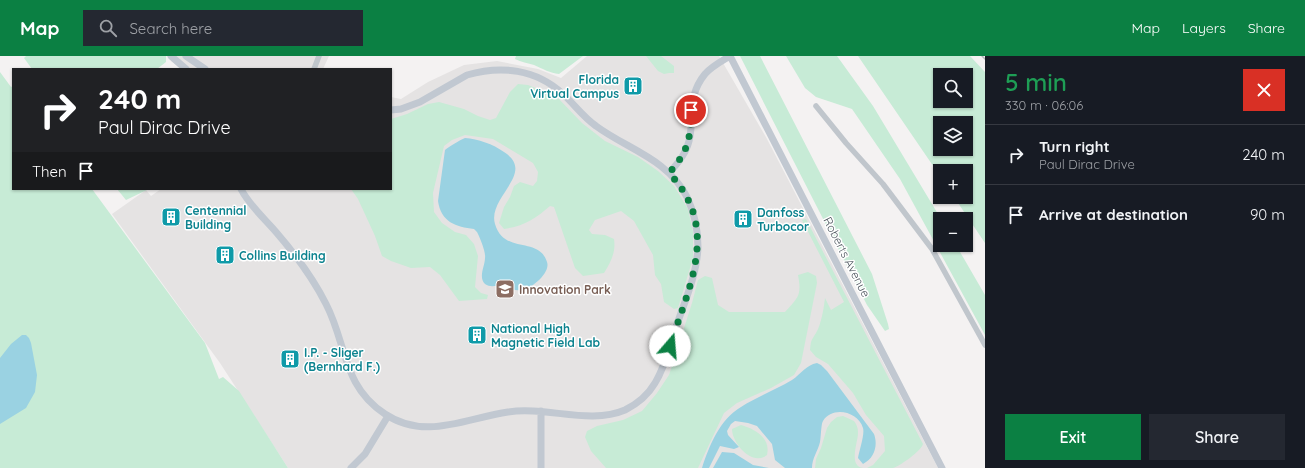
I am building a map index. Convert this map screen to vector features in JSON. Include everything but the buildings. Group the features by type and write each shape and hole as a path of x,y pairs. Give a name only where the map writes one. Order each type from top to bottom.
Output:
{"street":[{"path":"171,56 185,68"},
{"path":"186,56 204,68"},
{"path":"314,68 319,56"},
{"path":"669,173 682,157 688,143 691,128 692,100 697,86 706,73 730,56"},
{"name":"Roberts Avenue","path":"730,56 942,468"},
{"path":"242,190 249,202 288,246 316,286 333,318 352,378 365,397 388,416 404,423 431,427 453,425 489,415 511,411 541,411 601,416 625,410 649,392 657,380 662,368 693,276 697,259 697,230 692,211 681,188 669,173 653,160 594,125 555,87 525,72 500,69 476,73 467,76 408,107 392,110"},
{"path":"816,106 846,143 883,184 932,249 985,345"},
{"path":"541,411 541,468"},
{"path":"351,468 365,454 388,416"}],"shaded area":[{"path":"168,56 329,56 323,68 180,68 171,61"},
{"name":"Innovation Park","path":"587,56 719,56 767,139 938,468 288,468 220,363 112,214 146,190 151,196 160,190 392,190 392,97 401,99 428,82 464,65 497,61 538,69 561,78"}],"green space":[{"path":"26,56 166,56 166,62 158,68 31,68 24,58"},
{"path":"516,56 583,56 559,74 517,60 515,59"},
{"path":"646,56 661,56 674,66 674,73 664,74 658,71"},
{"path":"740,56 760,56 872,274 889,329 885,331 867,305"},
{"path":"786,56 837,56 873,106 937,212 933,212 933,240 900,179 852,109 816,97 805,88"},
{"path":"858,56 970,56 985,72 985,243 973,225 973,212 964,212 959,204 973,204 973,164 933,164 933,166"},
{"path":"0,72 12,86 12,190 93,190 205,343 219,379 223,377 239,391 288,468 0,468"},
{"path":"518,84 528,85 557,97 582,123 605,141 638,157 658,171 674,186 688,209 693,232 693,258 678,308 674,309 664,302 661,284 655,275 653,255 634,221 621,211 595,220 589,230 592,234 605,235 614,239 612,257 604,273 583,276 575,268 554,207 550,206 539,215 523,224 504,229 499,223 504,207 514,186 520,182 533,186 537,181 538,172 533,163 493,139 465,135 452,140 444,146 433,193 434,212 442,223 455,232 466,235 474,244 478,256 475,287 481,293 488,295 487,299 459,301 440,275 430,267 411,268 382,256 375,236 358,199 352,190 392,190 392,119 407,114 428,104 439,102 464,109 490,120 496,118 510,92"},
{"path":"118,190 147,190 126,200"},
{"path":"806,219 923,444 910,458 893,468 867,468 873,465 885,451 884,436 866,415 853,393 828,364 816,357 810,350 812,341 821,321 825,298 831,310 844,302 802,220"},
{"path":"940,252 960,252 985,295 985,335"},
{"path":"808,272 816,276 817,283 801,363 794,375 771,388 737,403 724,413 698,468 606,468 591,451 585,437 587,431 597,426 623,420 642,411 657,393 669,375 698,280 705,276 712,278 718,305 729,312 785,312 798,296 798,275"},
{"path":"843,416 854,421 857,427 858,433 855,458 858,466 863,468 815,468 816,459 827,428 837,417"},
{"path":"741,425 752,429 761,435 767,444 767,455 761,458 755,458 749,456 739,447 735,441 732,429"}],"water":[{"path":"465,138 475,139 490,144 500,149 513,160 515,168 514,177 498,204 494,214 495,224 499,233 506,239 513,243 537,249 543,254 547,262 546,271 543,276 534,284 525,289 515,290 485,284 482,275 485,252 477,232 474,229 455,225 446,219 442,214 438,201 445,150"},
{"path":"22,335 26,335 31,343 37,375 35,392 26,408 0,424 0,358 11,344"},
{"path":"817,363 827,371 874,434 876,442 873,455 867,461 863,464 858,458 863,434 863,428 860,422 851,414 838,412 827,416 823,421 820,442 812,468 785,468 775,460 772,444 757,426 735,421 731,424 727,431 728,435 739,447 734,449 720,446 709,468 702,468 716,434 727,418 747,403 792,380 807,368"},
{"path":"722,452 734,453 753,465 769,468 713,468"}],"railway":[{"path":"982,56 985,59"}],"place":[{"name":"Florida Virtual Campus","path":"633,86"},
{"name":"Centennial Building","path":"171,217"},
{"name":"Danfoss Turbocor","path":"743,219"},
{"name":"Collins Building","path":"225,255"},
{"name":"Innovation Park","path":"505,289"},
{"name":"National High Magnetic Field Lab","path":"477,335"},
{"name":"I.P. - Sliger (Bernhard F.)","path":"290,359"}],"route":[{"path":"670,346 693,276 697,259 698,244 695,219 687,197 669,173 682,157 687,148 691,128 691,110"}]}
